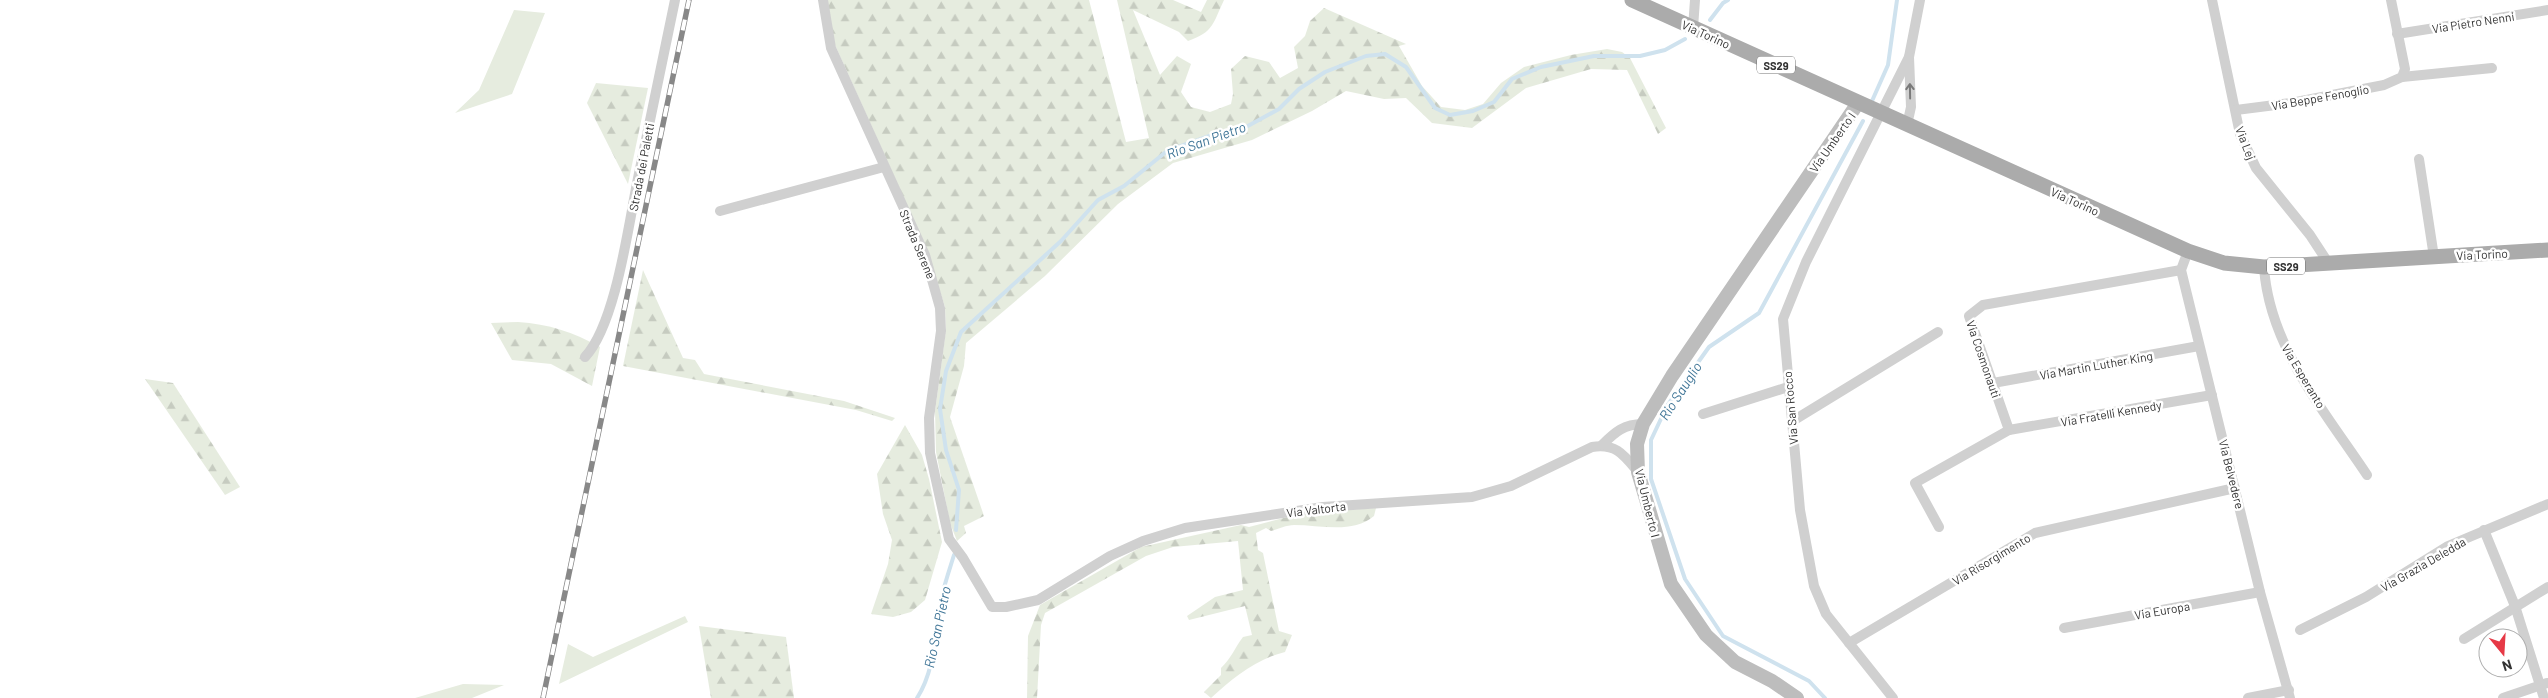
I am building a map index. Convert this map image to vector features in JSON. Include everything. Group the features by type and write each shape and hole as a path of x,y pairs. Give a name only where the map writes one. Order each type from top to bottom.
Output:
{"main road":[{"name":"Via Torino","path":"1632,0 2188,251 2224,264 2264,268 2548,250"}],"street":[{"name":"Strada dei Paletti","path":"585,357 593,348 602,332 624,250 675,0"},
{"name":"Strada Serene","path":"822,0 831,48 925,255 940,308 941,331 929,418 930,453 949,539 963,558 992,606 1006,606 1038,600"},
{"path":"1693,28 1696,0"},
{"path":"1907,125 1910,107 1909,57 1920,0"},
{"name":"Via Lej","path":"2212,0 2240,134 2256,168 2310,235 2329,264"},
{"path":"2390,0 2405,69 2402,77"},
{"name":"Via Pietro Nenni","path":"2398,34 2548,10"},
{"name":"Via San Rocco","path":"1893,698 1826,614 1814,586 1800,510 1783,319 1806,262 1909,57"},
{"name":"Via Beppe Fenoglio","path":"2236,110 2291,103 2375,87 2394,82 2402,77 2492,68"},
{"name":"Via Umberto I","path":"1797,698 1772,681 1735,662 1706,635 1672,584 1638,472 1637,444 1644,424 1672,376 1858,103"},
{"path":"2418,159 2434,257"},
{"path":"720,211 884,167"},
{"path":"2181,270 2188,251"},
{"name":"Via Esperanto","path":"2264,268 2272,308 2283,340 2301,374 2367,475"},
{"name":"Via Belvedere","path":"2181,270 2260,592 2289,694"},
{"name":"Via Cosmonauti","path":"2009,430 1969,316 1974,310 1983,305 2181,270"},
{"path":"1791,422 1938,332"},
{"name":"Via Martin Luther King","path":"1993,383 2199,346"},
{"path":"1703,414 1788,387"},
{"name":"Via Fratelli Kennedy","path":"2009,430 2212,395"},
{"name":"Via Valtorta","path":"1038,600 1110,556 1143,541 1185,528 1323,507 1472,497 1511,486 1592,447 1602,445 1616,431 1629,424 1644,424"},
{"path":"1939,527 1915,483 2009,430"},
{"path":"1602,445 1612,446 1624,455 1638,472"},
{"name":"Via Risorgimento","path":"1849,643 2036,532 2235,488"},
{"name":"Via Grazia Deledda","path":"2300,630 2366,598 2448,546 2548,504"},
{"path":"2484,530 2545,684 2544,698"},
{"path":"2464,639 2548,587"},
{"name":"Via Europa","path":"2064,628 2260,592"},
{"path":"2503,698 2545,684"},
{"path":"2248,698 2289,694"}],"green space":[{"path":"827,0 1089,0 1126,142 1149,138 1117,0 1173,0 1201,12 1207,0 1224,0 1212,26 1197,38 1188,41 1179,32 1133,10 1160,75 1177,56 1191,64 1181,92 1191,107 1210,112 1231,104 1233,94 1231,69 1245,56 1269,62 1280,78 1298,68 1294,47 1305,36 1310,21 1324,8 1406,44 1399,46 1422,86 1441,107 1465,110 1483,104 1501,83 1524,67 1571,55 1607,49 1622,52 1630,58 1666,128 1658,134 1627,70 1591,69 1526,88 1472,128 1432,123 1406,98 1384,99 1346,91 1312,111 1252,140 1173,163 1118,204 1045,276 966,343 964,366 950,417 984,516 964,526 966,533 957,541 950,523 936,452 935,411 946,330 945,307 926,247 835,45"},
{"path":"514,10 545,13 512,94 455,113 479,90"},
{"path":"596,83 648,88 628,184 587,103"},
{"path":"643,270 683,358 695,360 704,374 844,401 895,418 892,421 856,410 623,366"},
{"path":"518,322 560,330 600,347 592,386 551,364 512,360 491,323"},
{"path":"145,379 173,383 240,487 225,495"},
{"path":"905,425 922,455 942,542 925,600 911,612 893,617 871,614 888,564 892,540 883,514 877,474"},
{"path":"1376,508 1374,516 1366,522 1347,527 1291,525 1271,531 1266,528 1256,533 1258,550 1263,553 1279,631 1292,635 1285,652 1255,664 1211,698 1204,692 1221,675 1221,668 1243,637 1252,635 1245,606 1189,620 1187,616 1215,597 1243,590 1238,541 1173,547 1146,556 1045,613 1041,625 1037,698 1027,698 1028,636 1040,605 1141,547 1241,525 1249,527 1295,515"},
{"path":"685,616 688,622 559,684 568,644 593,657"},
{"path":"699,626 786,637 794,698 711,698"},
{"path":"463,684 504,685 472,698 415,698"}],"waterway":[{"name":"Rio San Pietro","path":"1710,20 1723,3 1728,0"},
{"name":"Rio Sauglio","path":"1872,101 1888,65 1897,0"},
{"name":"Rio San Pietro","path":"956,530 959,490 946,450 940,409 946,371 961,332 1061,241 1098,200 1124,186 1167,151 1215,134 1246,127 1279,109 1299,89 1325,72 1366,56 1385,54 1406,67 1435,108 1450,115 1473,111 1494,102 1512,79 1541,67 1594,56 1640,56 1665,50 1685,39"},
{"name":"Rio Sauglio","path":"1825,698 1809,681 1723,636 1685,579 1651,479 1651,440 1667,406 1709,347 1759,313 1863,121"},
{"name":"Rio San Pietro","path":"917,698 928,674 942,596 954,555"}],"railway":[{"path":"543,698 689,0"}]}
